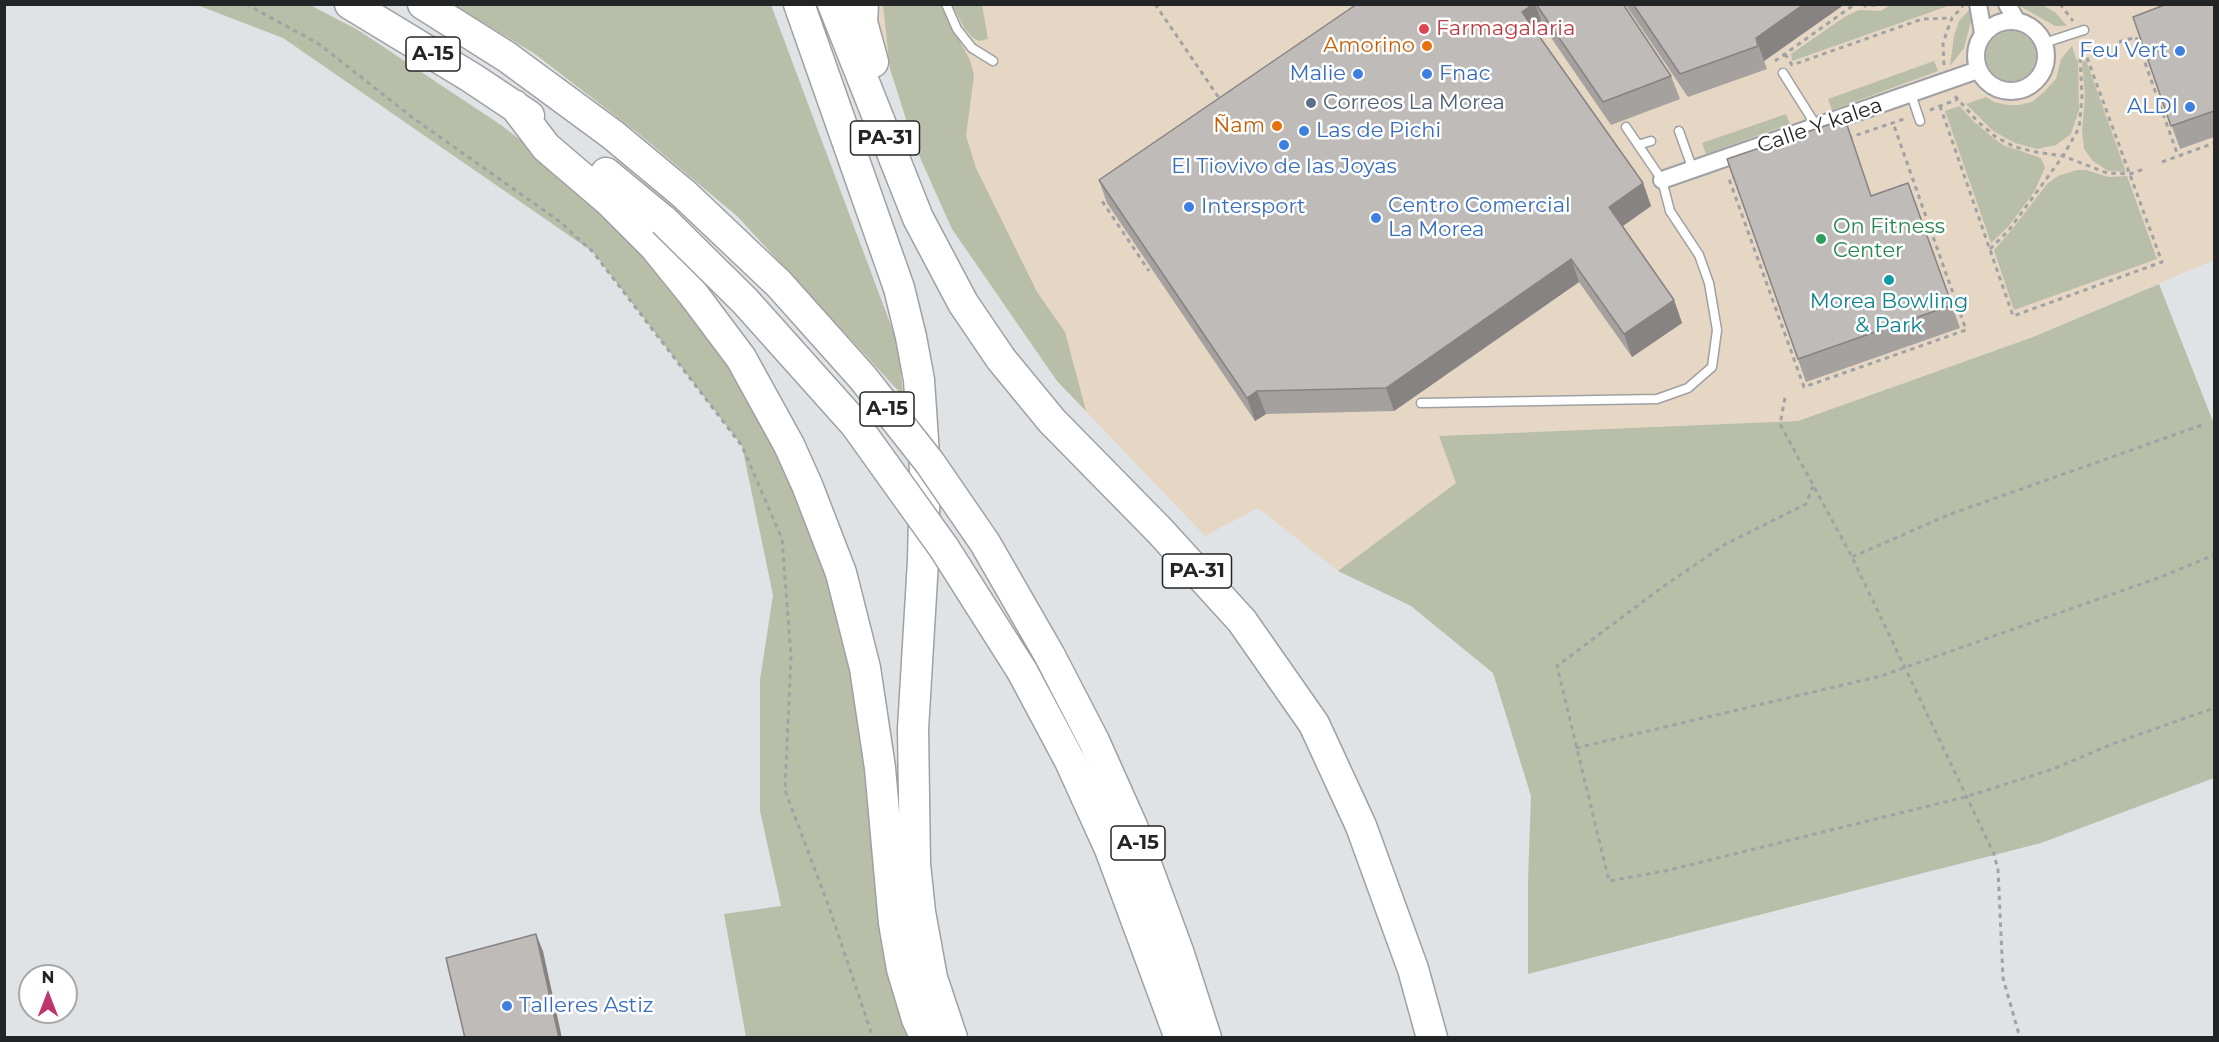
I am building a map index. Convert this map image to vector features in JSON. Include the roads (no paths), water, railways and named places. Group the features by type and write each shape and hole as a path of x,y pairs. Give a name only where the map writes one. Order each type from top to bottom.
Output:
{"highway":[{"name":"A-15","path":"350,4 514,105 592,161 664,222 746,301 855,424 902,486 1023,671 1070,761 1110,849 1180,1038"},
{"name":"A-15","path":"423,4 517,64 613,135 684,194 779,284 863,378 915,444 985,543 1050,656 1094,741 1132,826 1179,954 1206,1038"},
{"name":"PA-31","path":"797,4 899,288 911,337 918,380 925,470 923,561 918,617 907,651 903,676 898,790 905,916 916,980 932,1038"},
{"name":"PA-31","path":"833,4 918,218 963,303 1001,359 1052,421 1160,531 1242,621 1314,724 1361,826 1392,913 1412,1038"},
{"path":"863,4 862,22 869,52 897,134 941,239 944,268"},
{"path":"514,105 546,147 608,200 655,247 741,358 789,445 841,573 865,668 880,768 894,923 902,969 917,1019 926,1038"},
{"path":"918,617 913,738 915,864 920,912 932,978 952,1038"},
{"path":"1392,913 1413,969 1432,1038"},
{"path":"1179,954 1200,988 1222,1038"}],"street":[{"path":"1978,4 1983,33"},
{"path":"2007,4 2016,20"},
{"path":"2016,20 2032,27 2044,43 2047,58 2045,67 2035,82 2024,89 2000,90 1987,82 1978,70 1975,56 1977,45 1983,33 1993,25 2016,20"},
{"name":"Calle Y kalea","path":"1662,180 1817,128 1978,70"}],"lane":[{"path":"946,4 957,29 972,48 993,61"},
{"path":"2044,43 2084,30"},
{"path":"1783,73 1817,128"},
{"path":"1911,94 1920,121"},
{"path":"1421,403 1657,399 1688,388 1712,367 1717,330 1709,283 1699,255 1670,211 1662,180 1626,128"},
{"path":"1680,131 1693,170"},
{"path":"1638,146 1651,141"}],"place":[{"name":"Farmagalaria","path":"1424,29"},
{"name":"Amorino","path":"1427,46"},
{"name":"Feu Vert","path":"2180,51"},
{"name":"Malie","path":"1358,74"},
{"name":"Fnac","path":"1427,74"},
{"name":"Correos La Morea","path":"1311,103"},
{"name":"ALDI","path":"2190,107"},
{"name":"Ñam","path":"1277,126"},
{"name":"Las de Pichi","path":"1304,131"},
{"name":"El Tiovivo de las Joyas","path":"1284,145"},
{"name":"Intersport","path":"1189,207"},
{"name":"Centro Comercial La Morea","path":"1376,218"},
{"name":"On Fitness Center","path":"1821,239"},
{"name":"Morea Bowling & Park","path":"1889,280"},
{"name":"Talleres Astiz","path":"507,1006"}]}
